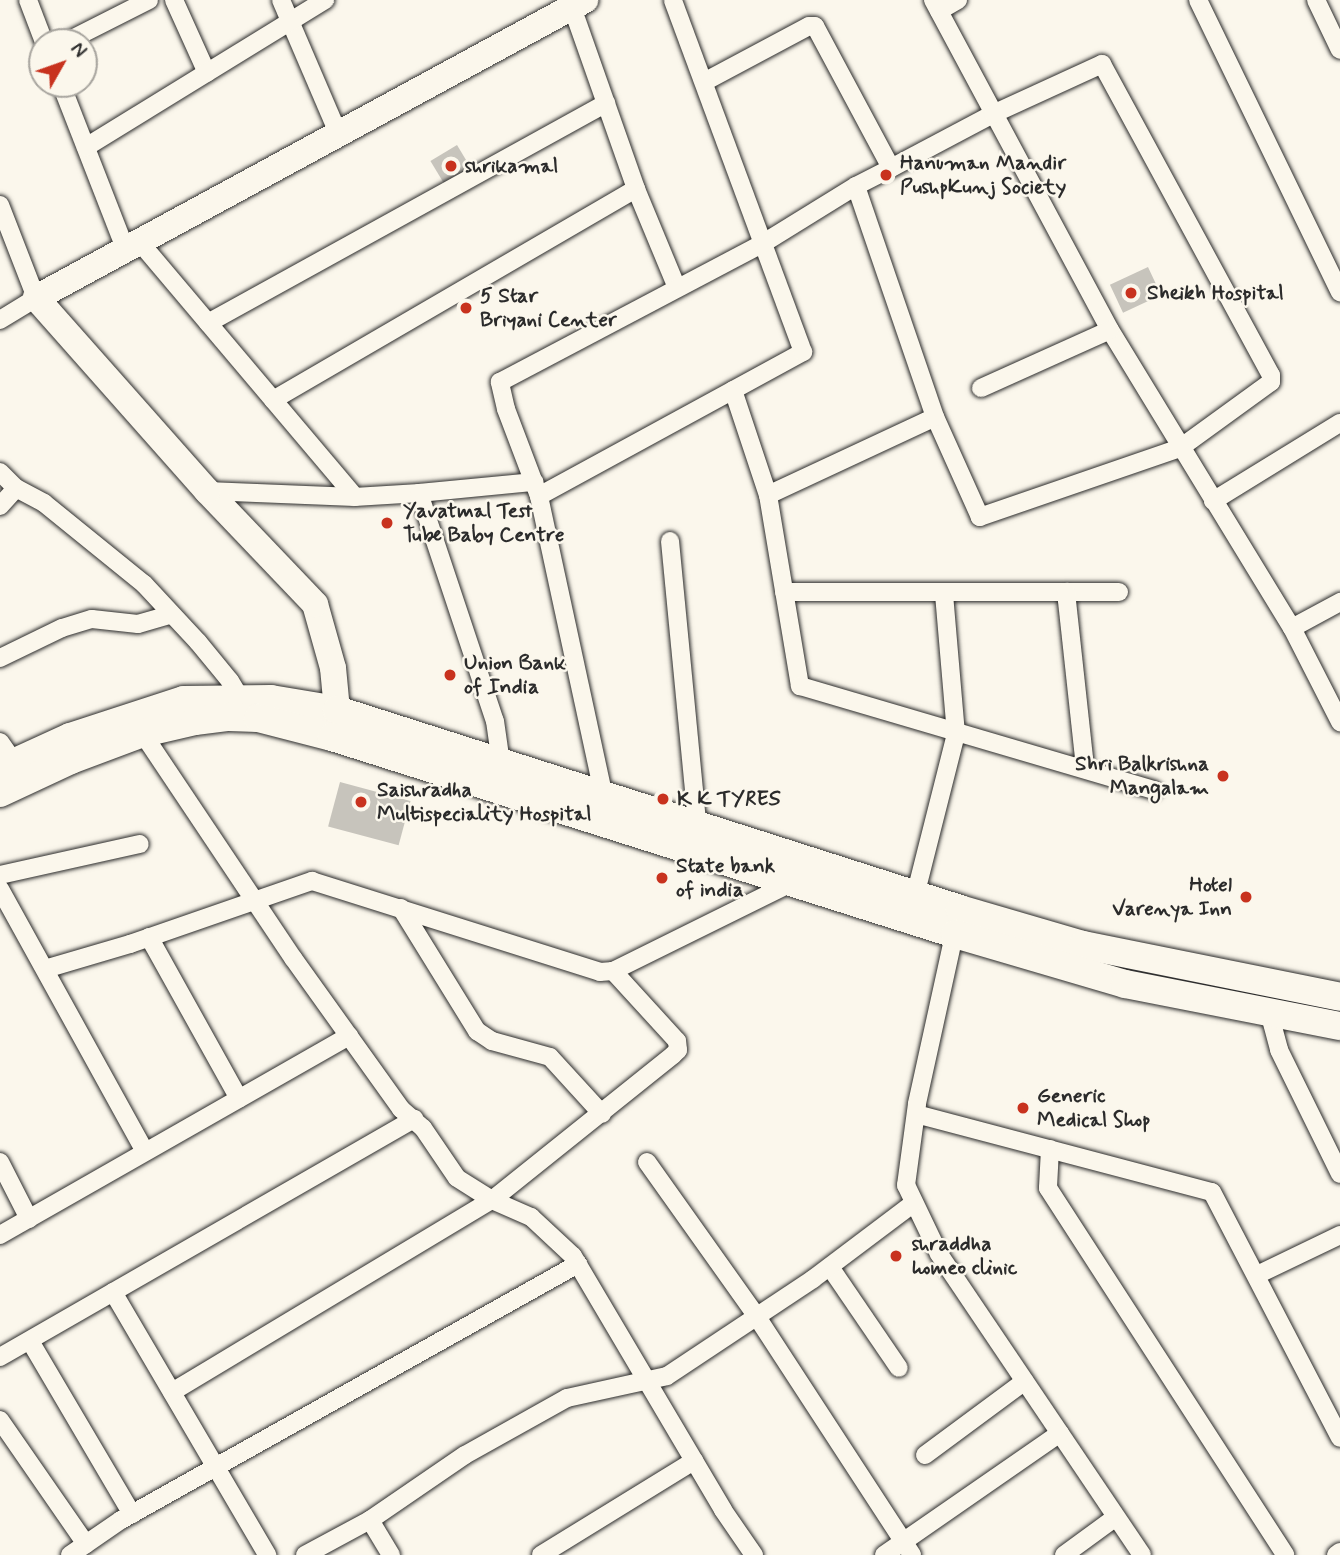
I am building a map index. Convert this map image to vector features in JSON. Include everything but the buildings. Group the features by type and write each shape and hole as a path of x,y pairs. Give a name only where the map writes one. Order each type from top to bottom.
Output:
{"main road":[{"path":"0,793 71,760 184,700 271,699 335,724 643,821 793,882 957,921 1340,997"},
{"path":"5,758 70,737 137,724 229,717 288,724 335,724 501,762 604,797 643,821 697,823 916,892 957,921 1125,984 1340,1026"}],"street":[{"path":"28,0 39,28"},
{"path":"94,28 149,0"},
{"path":"174,0 207,73"},
{"path":"281,0 338,133"},
{"path":"86,148 325,0"},
{"path":"207,491 355,497 537,489 803,352 673,0"},
{"path":"958,0 936,5 1110,330 1292,628 1340,722"},
{"path":"1198,0 1340,292"},
{"path":"1316,0 1340,50"},
{"path":"0,320 132,244 578,3 606,103 636,189 677,288"},
{"path":"704,82 809,26 815,26 820,30 891,168"},
{"path":"604,797 537,489 506,409 500,382 762,244 856,186 993,114 1102,64 1270,375 1266,387 1180,448 980,517 935,417 856,186"},
{"path":"66,98 86,148 132,244 208,323 355,497"},
{"path":"208,323 606,103"},
{"path":"274,400 636,189"},
{"path":"0,205 36,298 207,491 315,604 332,667 335,724"},
{"path":"981,388 1110,330"},
{"path":"733,390 768,495 800,686 1154,790"},
{"path":"768,495 935,417"},
{"path":"1213,501 1340,423"},
{"path":"0,472 16,488 44,503 113,556 144,584 198,642 241,699"},
{"path":"0,506 16,488"},
{"path":"419,493 495,721 501,762"},
{"path":"670,541 697,823"},
{"path":"784,592 1119,592"},
{"path":"1066,592 1085,768"},
{"path":"916,892 956,734 944,593"},
{"path":"1292,628 1340,602"},
{"path":"3,651 92,619 138,625 170,615"},
{"path":"137,724 253,899 349,1036 401,1109 423,1128 457,1178 492,1200 531,1217 573,1256 694,1461 754,1555"},
{"path":"0,875 140,844"},
{"path":"45,969 149,937 253,899 312,881 600,972 613,971 793,882"},
{"path":"0,889 145,1152"},
{"path":"401,908 477,1031 492,1041 550,1057 602,1114"},
{"path":"957,921 916,1114 905,1185 939,1254 1142,1555"},
{"path":"149,937 239,1099"},
{"path":"172,1392 492,1200 673,1055 678,1045 613,971"},
{"path":"1269,1012 1279,1050 1340,1174"},
{"path":"0,1235 349,1036"},
{"path":"916,1114 1212,1192 1340,1438"},
{"path":"0,1357 414,1119"},
{"path":"1050,1149 1048,1188 1285,1555"},
{"path":"0,1162 29,1219"},
{"path":"647,1162 757,1317 908,1548"},
{"path":"305,1555 370,1520 465,1455 568,1398 667,1376 830,1267 914,1203"},
{"path":"1256,1275 1340,1235"},
{"path":"70,1555 132,1514 578,1264"},
{"path":"830,1267 899,1368"},
{"path":"113,1292 267,1555"},
{"path":"30,1340 132,1514"},
{"path":"925,1455 1025,1381"},
{"path":"0,1420 86,1544"},
{"path":"884,1555 908,1548 1060,1433"},
{"path":"541,1555 694,1461"},
{"path":"1064,1555 1116,1517"},
{"path":"370,1520 391,1555"}],"place":[{"name":"shrikamal","path":"451,166"},
{"name":"Hanuman Mandir PushpKunj Society","path":"886,175"},
{"name":"Sheikh Hospital","path":"1131,293"},
{"name":"5 Star Briyani Center","path":"466,308"},
{"name":"Yavatmal Test Tube Baby Centre","path":"387,523"},
{"name":"Union Bank of India","path":"450,675"},
{"name":"Shri Balkrishna Mangalam","path":"1223,776"},
{"name":"K K TYRES","path":"663,799"},
{"name":"Saishradha Multispeciality Hospital","path":"361,802"},
{"name":"State bank of india","path":"662,878"},
{"name":"Hotel Varenya Inn","path":"1246,897"},
{"name":"Generic Medical Shop","path":"1023,1108"},
{"name":"shraddha homeo clinic","path":"896,1256"}]}
